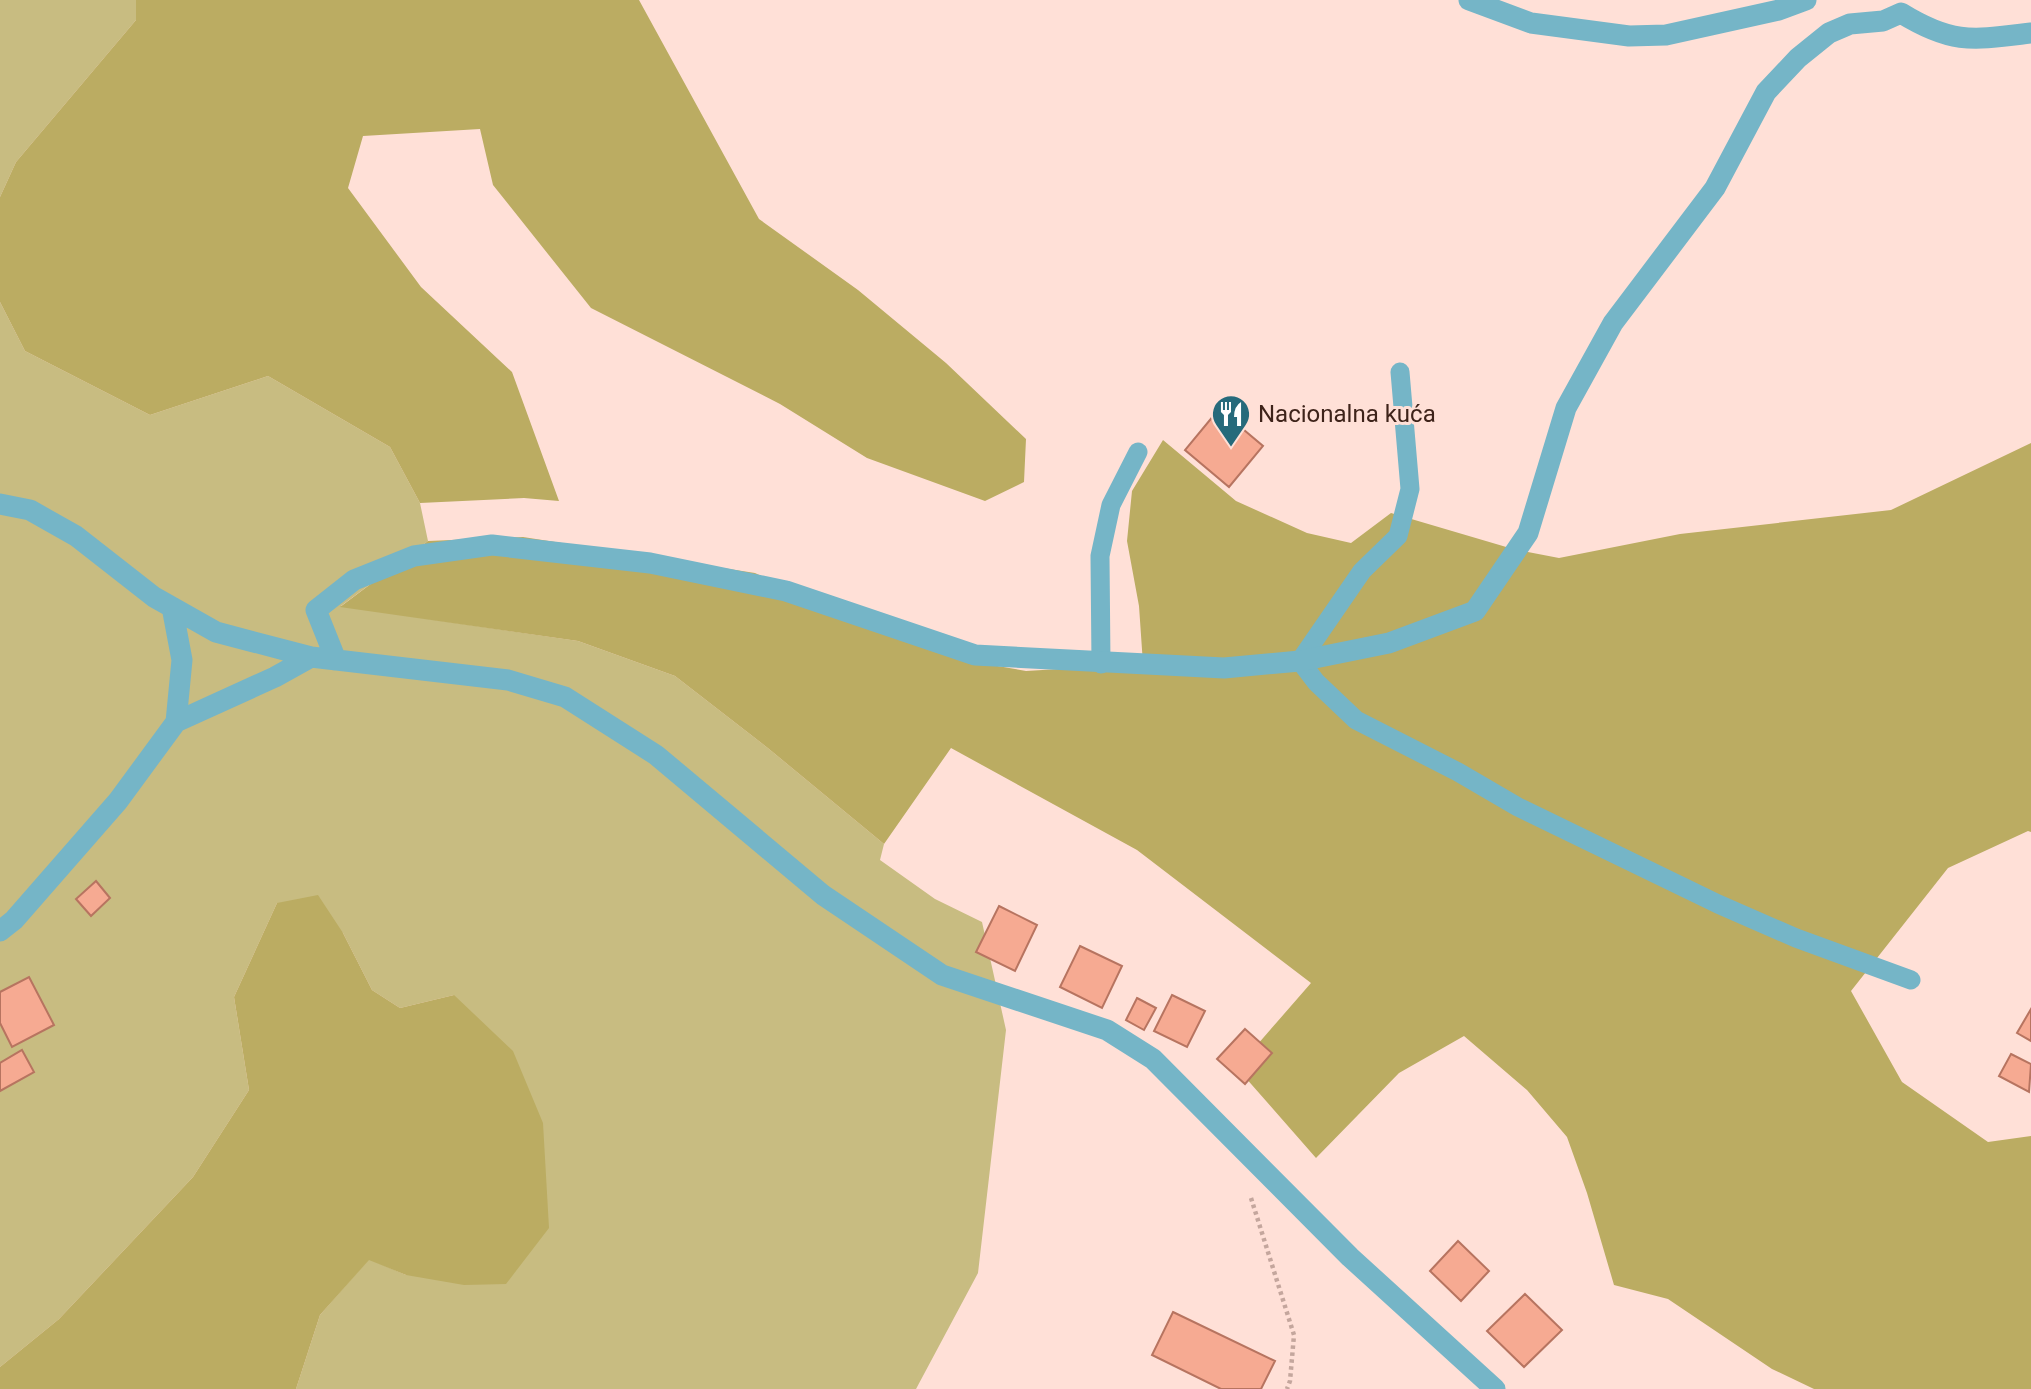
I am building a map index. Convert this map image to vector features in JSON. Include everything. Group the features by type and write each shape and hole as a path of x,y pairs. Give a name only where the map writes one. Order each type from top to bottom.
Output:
{"street":[{"path":"1469,0 1531,23 1590,32 1666,36 1779,10 1807,0"},
{"path":"335,660 316,610 354,580 414,556 492,545 650,563 786,591 975,655 1101,664 1224,668 1300,661 1390,643 1475,611 1528,533 1566,408 1613,323 1715,188 1766,92 1798,58 1829,33 1850,24 1883,21 1893,6 1924,27 1956,39 1984,39 2031,33"},
{"path":"0,504 30,510 76,536 154,597 216,632 311,657 509,680 565,697 656,755 823,895 942,975 1107,1030 1153,1059 1350,1257 1494,1389"},
{"path":"172,607 182,660 176,722"},
{"path":"0,931 14,920 118,801 176,722 275,677 311,657"}],"lane":[{"path":"1400,372 1410,489 1398,536 1362,571 1300,661 1316,682 1356,720 1458,772 1518,807 1718,904 1796,938 1911,980"},
{"path":"1101,664 1100,556 1111,505 1138,452"}],"path":[{"path":"1249,1191 1294,1335 1287,1389"}],"shaded area":[{"path":"0,0 136,0 136,20 16,162 0,197"},
{"path":"136,0 639,0 759,219 858,290 946,363 1026,439 1024,482 985,501 867,458 780,404 591,308 493,185 480,129 363,136 348,188 421,287 512,372 559,501 524,498 420,503 390,447 268,376 150,415 25,351 0,302 0,197 16,162 136,20"},
{"path":"0,302 25,351 150,415 268,376 390,447 420,503 428,541 341,606 578,641 675,676 884,844 880,860 935,899 982,922 1006,1030 978,1273 916,1389 296,1389 320,1315 369,1259 406,1275 454,995 400,1008 372,990 343,933 277,903 234,997 249,1090 193,1177 59,1319 0,1367"},
{"path":"1163,440 1236,501 1307,533 1351,543 1391,513 1513,549 1559,558 1680,534 1891,510 2031,443 2031,832 2028,831 1948,868 1851,991 1902,1082 1988,1142 2031,1136 2031,1389 1814,1389 1772,1369 1668,1299 1614,1285 1587,1193 1567,1137 1527,1090 1464,1036 1399,1073 1316,1158 1237,1068 1311,983 1137,850 951,748 884,844 675,676 578,641 340,607 428,541 523,537 755,573 824,605 957,659 1026,671 1143,664 1139,606 1127,541 1132,491"},
{"path":"318,895 343,933 372,990 400,1008 454,995 513,1051 543,1123 549,1228 506,1284 464,1285 406,1275 369,1260 320,1315 296,1389 0,1389 0,1367 59,1319 193,1177 249,1090 234,997 277,903"}],"building":[{"path":"1219,409 1263,446 1229,487 1185,450"},
{"path":"96,881 110,898 91,916 76,899"},
{"path":"999,906 1037,925 1015,971 976,952"},
{"path":"1080,946 1122,966 1102,1008 1060,987"},
{"path":"29,977 54,1025 12,1047 0,1023 0,992"},
{"path":"1172,995 1205,1011 1187,1047 1154,1031"},
{"path":"1137,998 1156,1008 1144,1030 1126,1020"},
{"path":"2031,1009 2031,1041 2017,1033"},
{"path":"1245,1029 1272,1053 1245,1084 1217,1059"},
{"path":"22,1050 34,1072 0,1091 0,1063"},
{"path":"2011,1054 2031,1064 2029,1092 1999,1076"},
{"path":"1458,1241 1489,1271 1461,1301 1430,1271"},
{"path":"1525,1294 1562,1330 1524,1367 1487,1331"},
{"path":"1173,1312 1275,1361 1261,1389 1221,1389 1152,1355"}],"place":[{"name":"Nacionalna kuća","path":"1231,448"}]}
